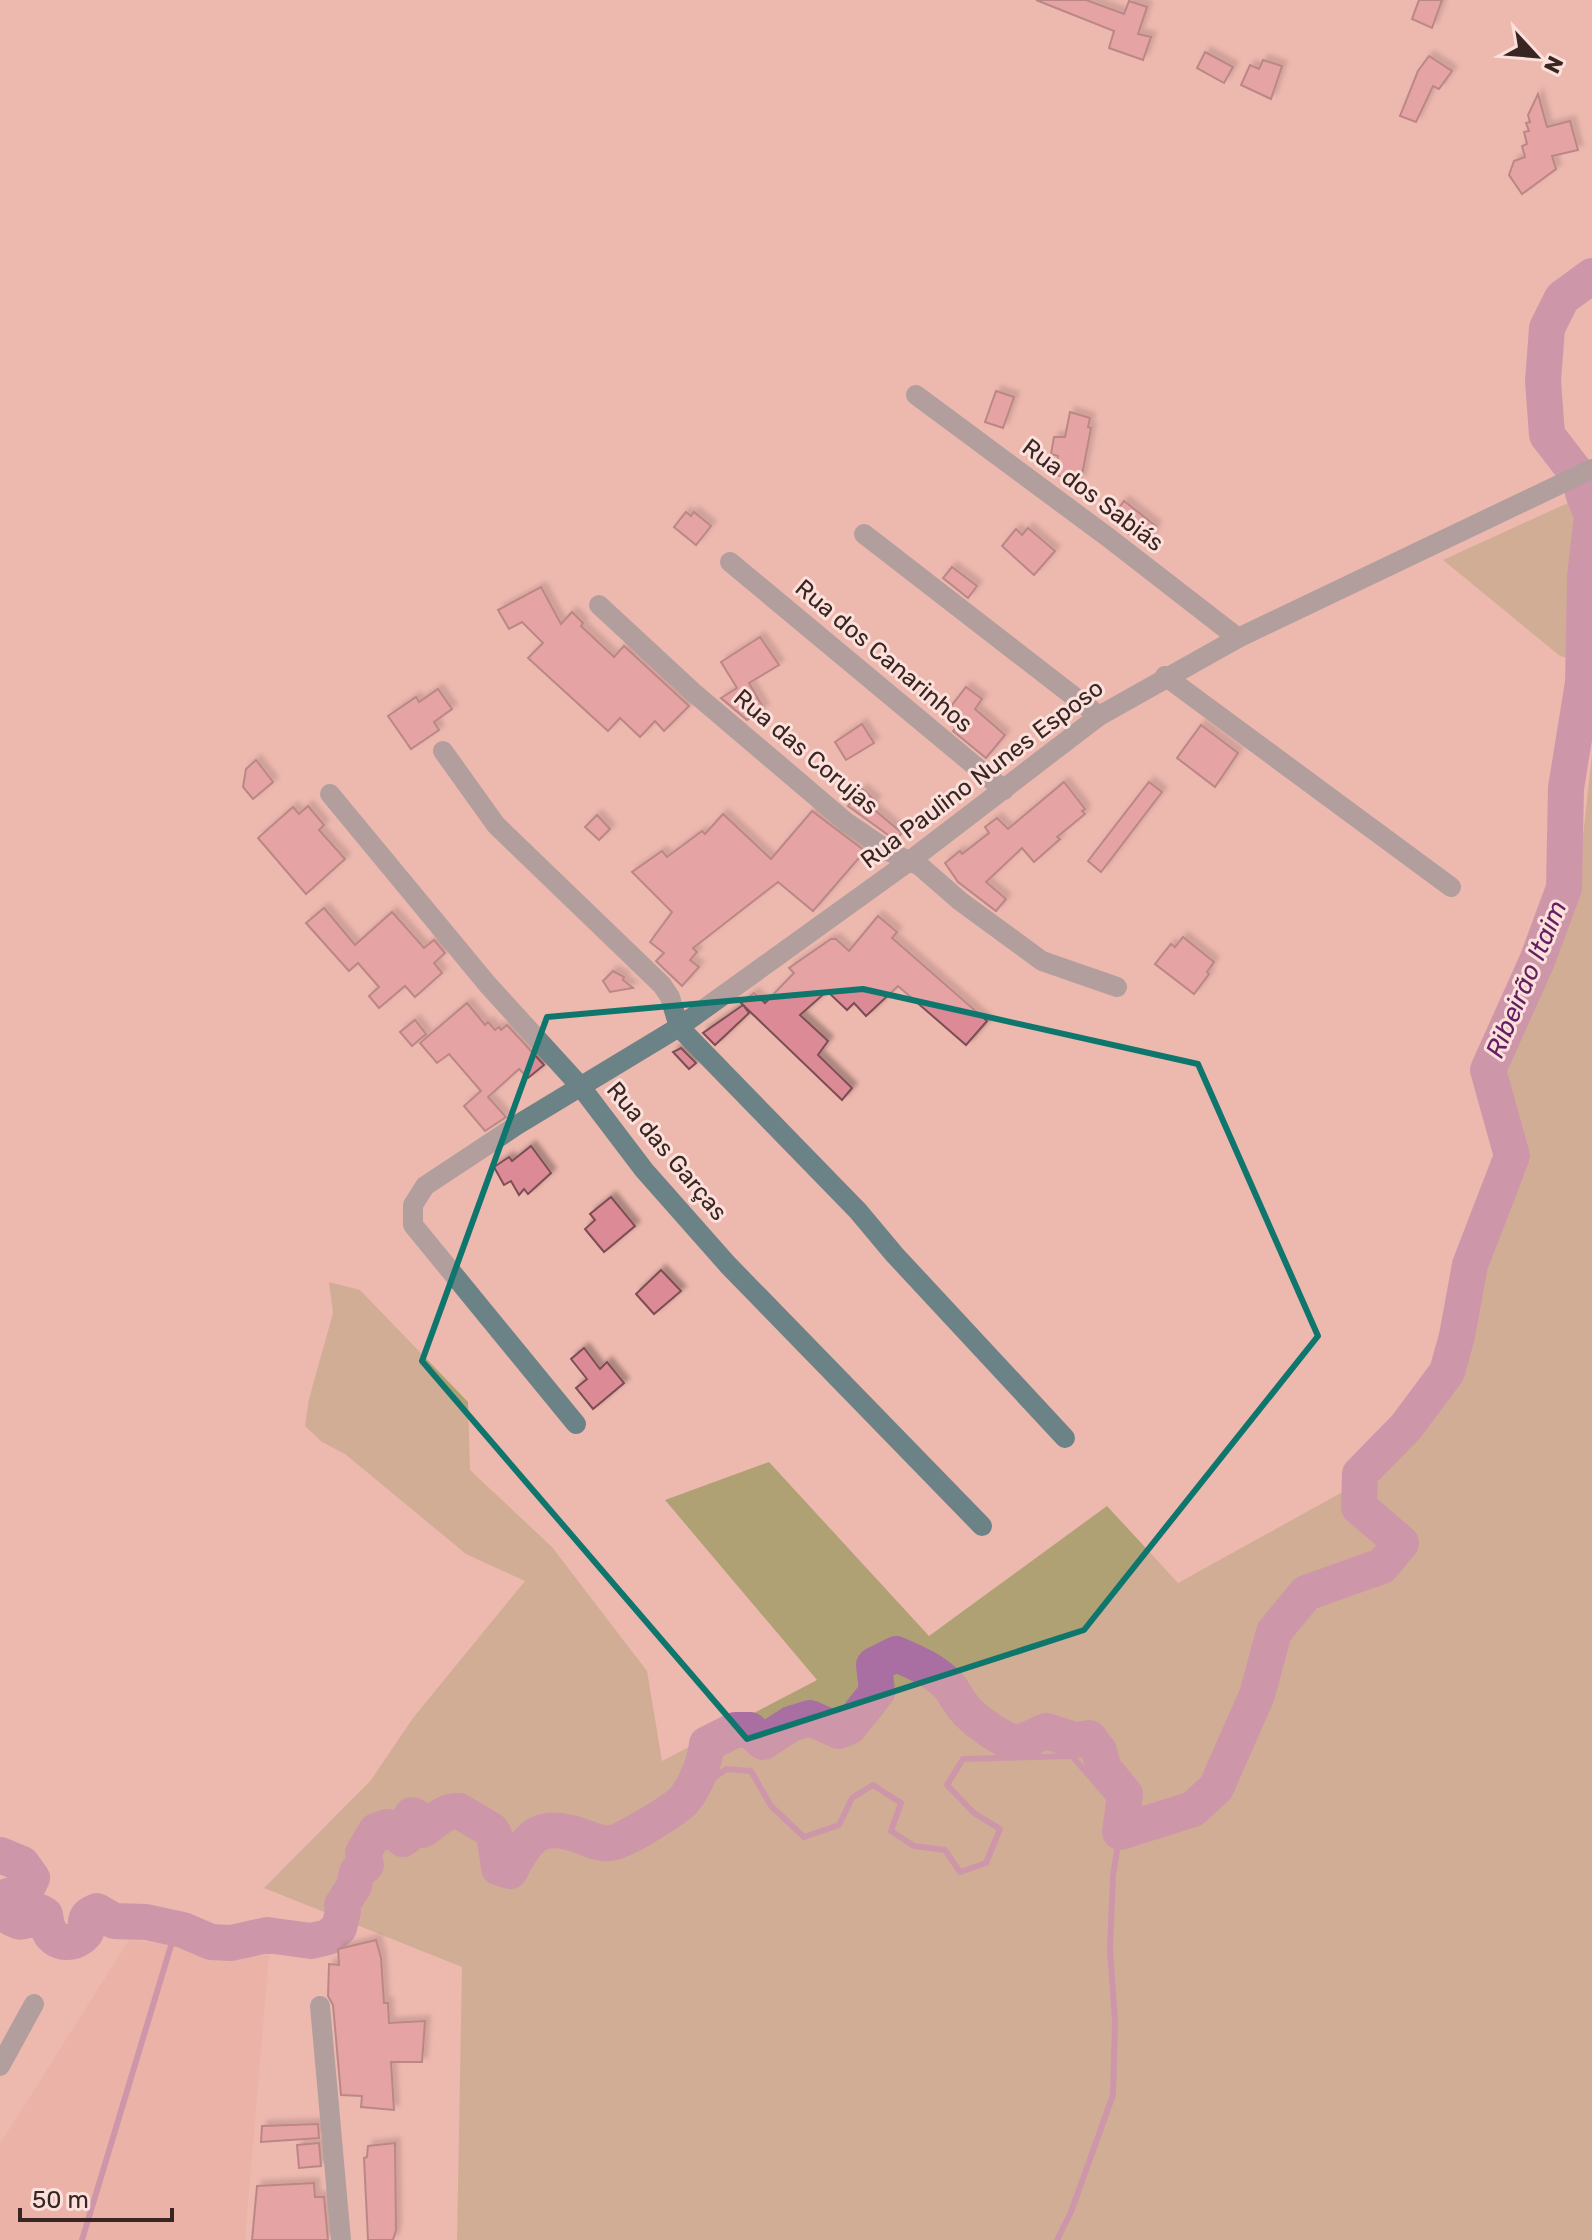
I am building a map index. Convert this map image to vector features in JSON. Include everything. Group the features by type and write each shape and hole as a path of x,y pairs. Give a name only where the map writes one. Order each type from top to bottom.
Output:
{"street":[{"name":"Rua dos Sabiás","path":"916,395 1238,638"},
{"name":"Rua Paulino Nunes Esposo","path":"576,1424 413,1225 413,1205 425,1186 517,1125 679,1027 911,860 1099,716 1165,676 1238,638 1592,469"},
{"path":"864,534 1099,716"},
{"name":"Rua dos Canarinhos","path":"730,562 1004,790"},
{"name":"Rua das Corujas","path":"599,605 664,667 846,822 890,852 911,860 960,901 1042,961 1117,987"},
{"path":"1165,676 1451,887"},
{"path":"443,751 496,825 662,985 670,997 679,1027 858,1211 1065,1438"},
{"name":"Rua das Garças","path":"330,794 488,985 581,1087 644,1170 728,1265 982,1526"},
{"path":"0,2066 34,2004"},
{"path":"320,2006 341,2240"}],"highlighted area":[{"path":"863,989 1198,1064 1318,1336 1084,1630 747,1739 422,1361 547,1017"}],"shaded area":[{"path":"1592,492 1592,666 1560,656 1443,560"},
{"path":"1592,755 1592,2240 457,2240 462,1967 264,1888 371,1780 413,1718 525,1581 466,1554 345,1454 322,1442 305,1426 309,1399 333,1313 329,1282 360,1290 468,1402 470,1470 552,1547 647,1671 662,1761 817,1680 665,1500 769,1462 929,1636 1107,1506 1178,1583 1377,1473 1460,1375 1483,1274 1530,1160 1502,1073 1577,890"},
{"path":"129,1940 269,1955 245,2240 0,2240 0,2144"}],"building":[{"path":"1036,0 1086,0 1124,14 1129,1 1147,7 1138,34 1151,37 1143,60 1109,48 1114,31"},
{"path":"1419,0 1442,0 1432,28 1412,19"},
{"path":"1205,52 1233,67 1224,83 1197,68"},
{"path":"1429,56 1452,71 1439,89 1433,86 1416,122 1400,116 1418,71"},
{"path":"1263,60 1282,66 1271,99 1241,85 1250,65 1259,69"},
{"path":"1538,94 1547,127 1570,121 1578,150 1552,156 1556,169 1522,194 1509,175 1514,161 1525,157 1522,146 1527,144 1524,132 1529,131 1526,123 1530,122 1528,115"},
{"path":"996,391 1014,397 1003,428 985,422"},
{"path":"1070,412 1090,418 1088,427 1091,428 1081,480 1055,475 1058,456 1051,454 1054,437 1065,437"},
{"path":"1124,501 1156,526 1149,542 1135,535 1133,537 1110,520"},
{"path":"686,512 691,516 694,512 711,526 696,545 674,527"},
{"path":"1028,528 1055,551 1034,575 1002,546 1016,529 1022,535"},
{"path":"952,567 977,586 968,598 943,578"},
{"path":"541,587 561,624 572,612 583,623 581,626 614,657 624,646 689,706 664,731 655,721 640,737 620,718 608,731 528,658 543,643 522,622 509,629 498,610"},
{"path":"760,637 779,665 749,683 764,709 747,720 721,698 737,688 721,662"},
{"path":"966,687 982,699 975,709 1005,735 986,758 953,731 958,725 945,714"},
{"path":"438,689 452,709 434,722 439,730 411,749 388,716 416,697 419,702"},
{"path":"862,724 874,743 846,760 835,742"},
{"path":"1201,725 1238,753 1215,787 1177,758"},
{"path":"256,760 273,782 253,799 243,787 246,769"},
{"path":"1064,782 1085,809 1082,811 1085,814 1057,837 1060,839 1034,862 1022,848 986,882 1006,899 996,911 958,882 945,863 989,833 985,827 997,818 1008,829"},
{"path":"1149,782 1162,792 1101,872 1088,861"},
{"path":"862,789 876,801 871,807 902,833 895,840 848,806"},
{"path":"308,806 324,825 319,830 345,859 306,894 258,838 293,807 299,814"},
{"path":"812,811 865,851 813,911 778,882 693,948 697,952 690,960 699,967 682,986 656,961 664,953 650,942 672,912 632,872 662,851 667,857 702,831 705,834 723,814 771,859"},
{"path":"597,815 610,829 599,840 585,827"},
{"path":"324,908 355,945 392,912 424,948 434,940 445,953 434,963 442,973 415,997 405,986 379,1008 369,996 379,987 358,963 349,971 306,923"},
{"path":"878,916 897,932 892,938 987,1021 966,1045 898,986 866,1016 854,1003 847,1010 827,991 800,1015 828,1041 818,1055 852,1088 842,1100 741,1003 754,993 765,1003 794,973 789,968 831,939 836,939 849,951"},
{"path":"1183,937 1214,962 1194,994 1155,964 1171,944 1175,947"},
{"path":"613,971 624,977 623,980 633,988 610,992 603,981"},
{"path":"467,1003 485,1025 488,1022 495,1030 499,1027 501,1030 507,1025 544,1065 528,1078 519,1069 488,1097 506,1117 485,1131 464,1106 481,1091 449,1054 437,1063 420,1043"},
{"path":"743,1005 749,1013 715,1045 703,1033"},
{"path":"415,1020 426,1034 412,1046 400,1032"},
{"path":"681,1048 696,1063 689,1069 673,1052"},
{"path":"531,1146 551,1173 528,1194 524,1189 519,1195 511,1181 504,1185 494,1167 509,1157 512,1161"},
{"path":"611,1197 635,1226 604,1252 585,1229 595,1220 590,1214"},
{"path":"661,1270 681,1291 654,1314 636,1294"},
{"path":"584,1348 600,1369 607,1362 624,1383 593,1409 576,1388 587,1379 571,1359"},
{"path":"376,1940 389,2023 425,2021 422,2062 391,2062 394,2110 361,2107 362,2096 341,2095 333,2005 328,1996 329,1964 339,1965 338,1949"},
{"path":"318,2124 319,2138 261,2142 262,2126"},
{"path":"319,2143 321,2166 299,2168 297,2145"},
{"path":"395,2143 396,2230 393,2240 368,2240 364,2158 367,2157 368,2146"},
{"path":"314,2183 315,2197 324,2197 328,2240 252,2240 257,2186"}],"waterway":[{"name":"Ribeirão Itaim","path":"1574,470 1547,435 1543,381 1547,328 1562,298 1592,276"},
{"name":"Ribeirão Itaim","path":"0,1855 22,1864 32,1878 25,1892 8,1896 2,1903 5,1914 20,1922 40,1912 45,1915 51,1934 60,1941 77,1940 82,1936 86,1932 87,1918 97,1911 114,1921 146,1922 183,1930 211,1942 231,1943 267,1935 311,1941 328,1937 339,1928 342,1905 354,1886 357,1872 366,1865 363,1853 376,1831 387,1827 403,1839 407,1836 407,1822 412,1815 418,1818 422,1830 443,1815 459,1811 491,1830 499,1868 510,1871 529,1841 545,1831 567,1832 603,1843 617,1841 684,1800 699,1773 707,1744 735,1730 750,1730 763,1742 791,1724 810,1718 839,1731 849,1727 877,1692 874,1665 896,1654 938,1676 968,1713 1010,1741 1027,1740 1046,1731 1075,1740 1089,1738 1099,1751 1104,1769 1125,1794 1120,1832 1193,1809 1216,1788 1257,1695 1274,1632 1306,1593 1382,1566 1401,1543 1359,1507 1360,1474 1406,1427 1447,1372 1470,1265 1512,1156 1488,1070 1537,961 1564,888 1566,788 1583,683 1585,576 1592,516 1583,493"},
{"name":"Ribeirão Itaim","path":"683,1801 726,1769 751,1771 771,1806 804,1837 839,1825 852,1798 873,1785 901,1803 891,1831 914,1846 945,1850 960,1872 986,1863 1000,1829 974,1813 947,1785 963,1759 1072,1756 1112,1802 1120,1832 1113,1876 1110,1950 1115,2022 1113,2095 1071,2212 1057,2240"},
{"path":"82,2240 176,1929"}]}
